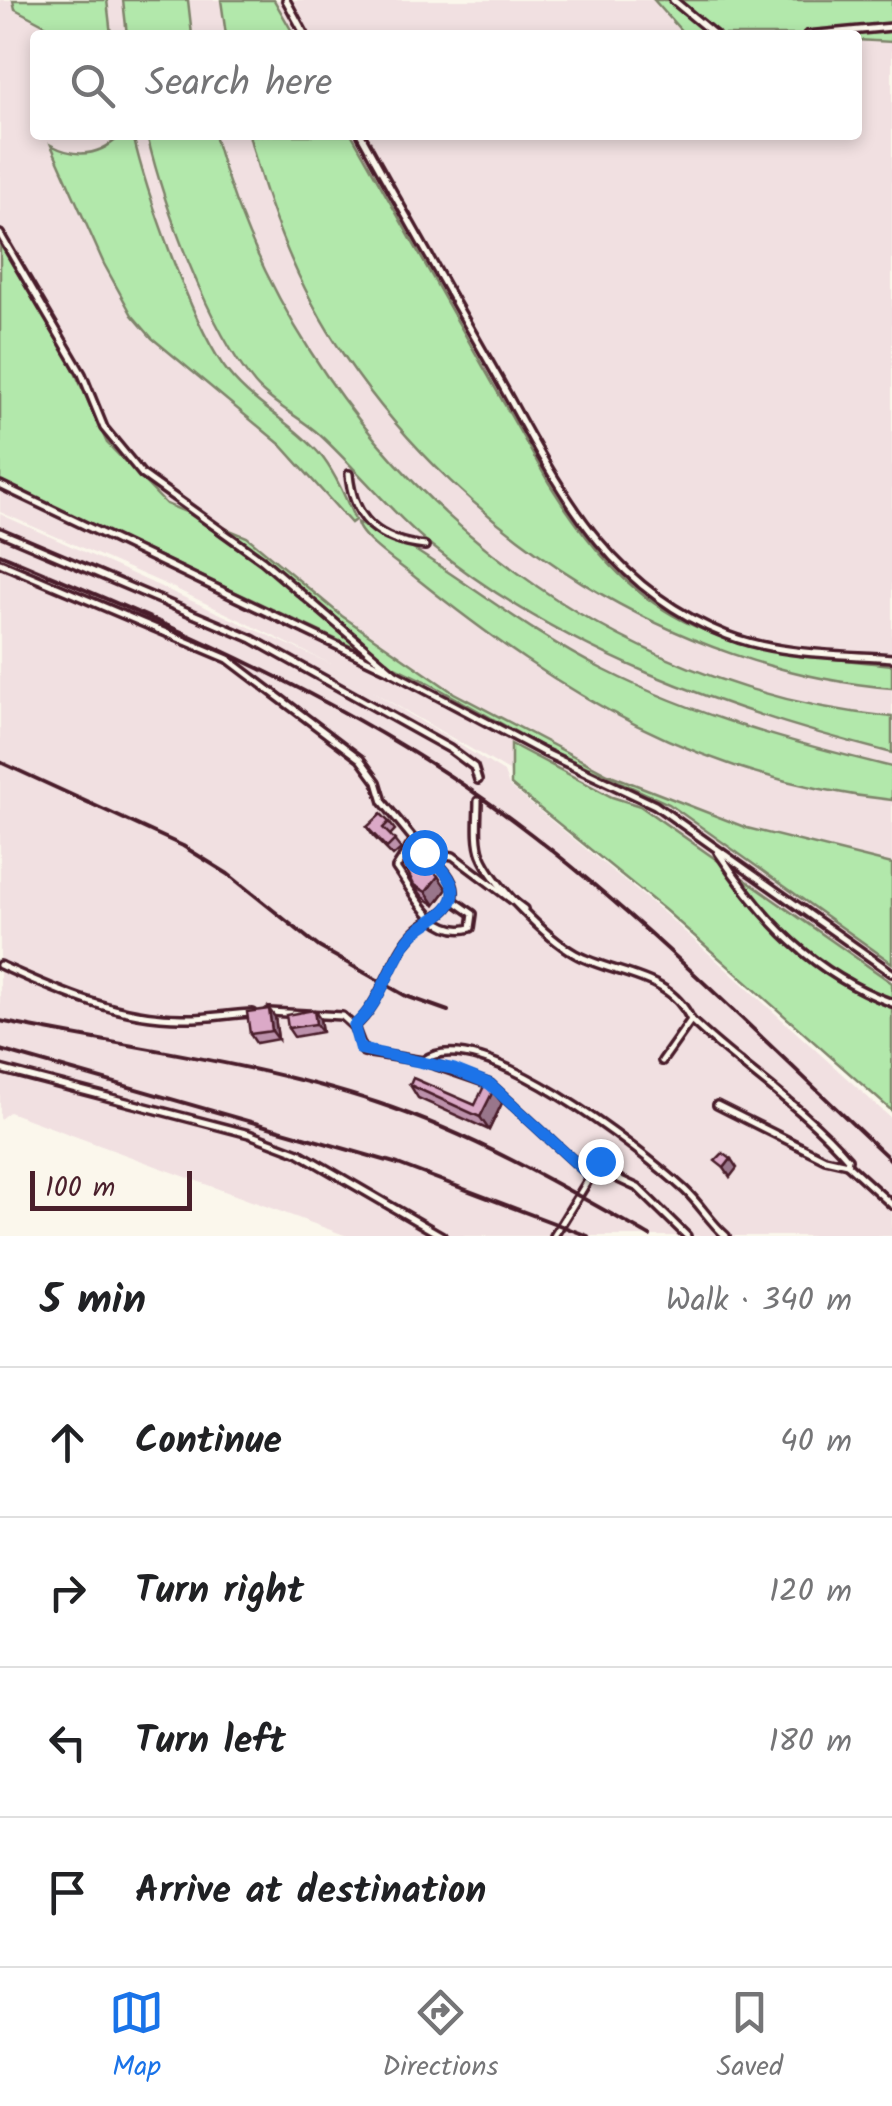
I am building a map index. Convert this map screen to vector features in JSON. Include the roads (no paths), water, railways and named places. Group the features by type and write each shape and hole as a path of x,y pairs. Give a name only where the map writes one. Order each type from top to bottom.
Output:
{"lane":[{"path":"286,0 303,30"},
{"path":"673,0 709,30"},
{"path":"860,30 892,27"},
{"path":"364,140 550,472 584,528 612,560 652,595 729,636 782,650 892,658"},
{"path":"0,234 82,374 104,428 142,474 262,560 373,650 394,674"},
{"path":"350,474 354,505 365,523 393,539 425,546"},
{"path":"0,485 394,674 655,805 892,972"},
{"path":"0,532 190,611 307,668 450,749 474,766 478,780"},
{"path":"0,563 228,658 260,678 360,759 377,782 383,802 450,882 452,899 473,914 471,928 457,932 441,927 396,868 414,840"},
{"path":"478,801 480,853 543,932 576,955 671,991 691,1020 745,1071 825,1133 848,1159 847,1164"},
{"path":"716,850 764,917 792,946 852,989 892,1004"},
{"path":"424,852 453,856 524,909"},
{"path":"354,1026 372,1012 408,938 452,899"},
{"path":"0,966 75,998 145,1015 182,1018 324,1012 342,1016 354,1026 364,1052 424,1062 490,1084 590,1176"},
{"path":"662,1061 691,1020"},
{"path":"424,1062 436,1052 454,1052 502,1064 551,1092 642,1154 688,1192 726,1236"},
{"path":"0,1068 250,1134 299,1153 442,1236"},
{"path":"717,1106 838,1164 847,1164 892,1205"},
{"path":"554,1236 600,1161"},
{"path":"595,1168 638,1188 687,1236"}],"railway":[{"path":"0,554 188,635 310,694 485,800 644,928 892,1161"},
{"path":"0,762 183,846 228,874 319,947 406,996 448,1011"},
{"path":"0,1021 238,1066 378,1103 483,1146 650,1236"},
{"path":"0,1050 398,1164 588,1236"}]}
